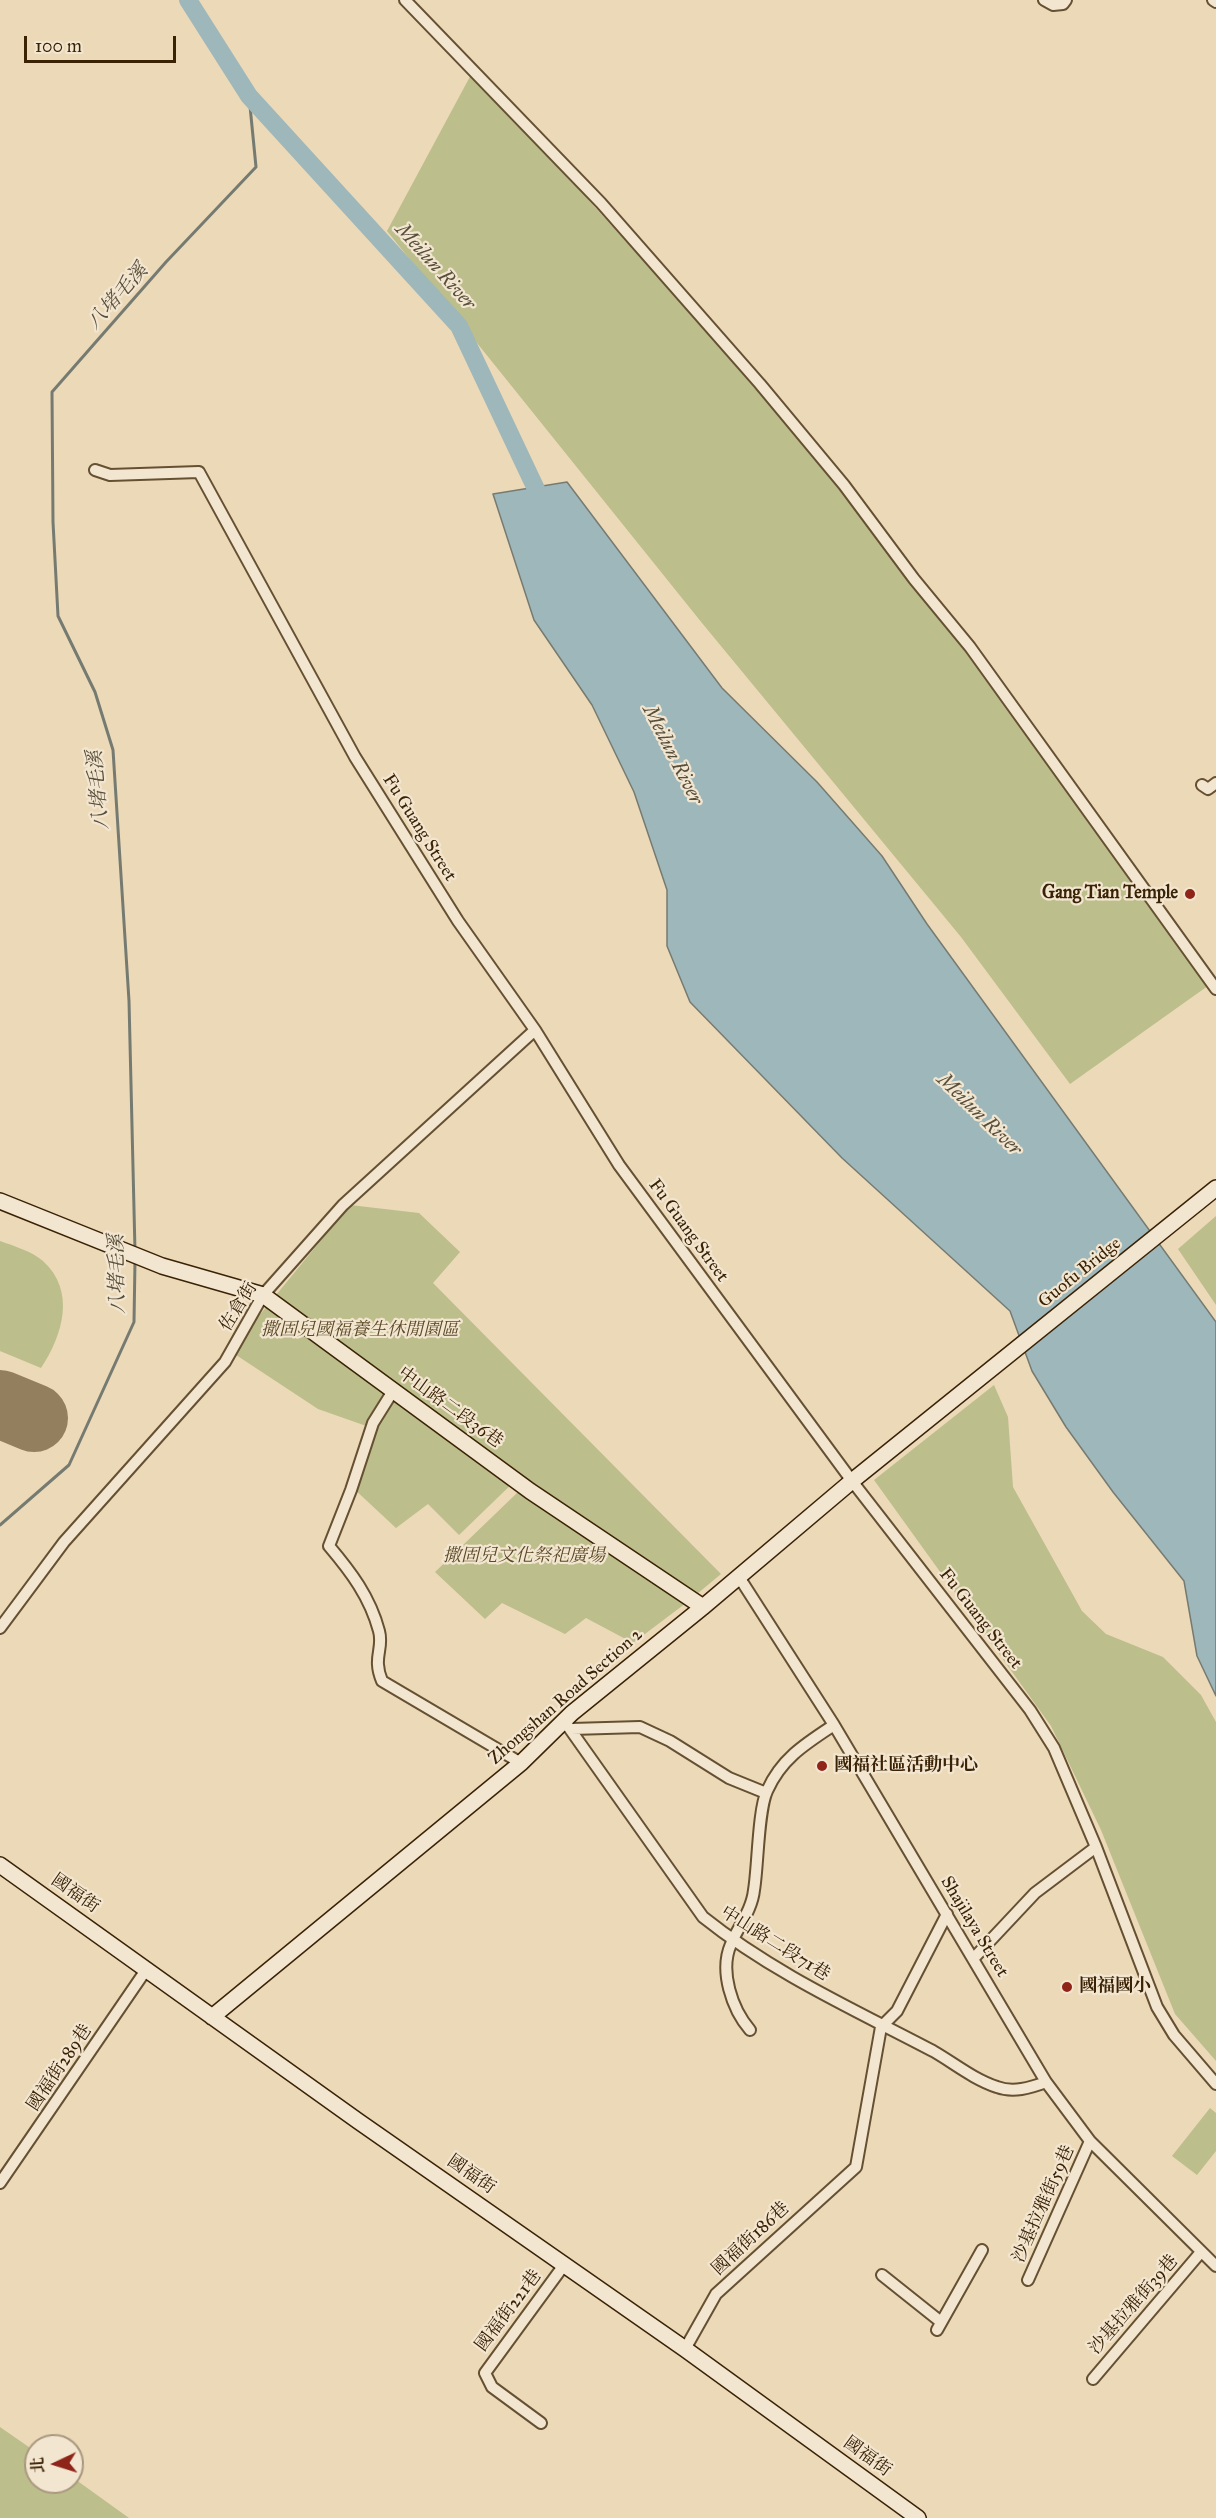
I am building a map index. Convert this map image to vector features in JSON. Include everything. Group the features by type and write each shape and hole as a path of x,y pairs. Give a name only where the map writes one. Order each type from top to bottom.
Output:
{"street":[{"path":"405,0 601,203 760,384 844,485 914,579 970,647 1216,989"},
{"path":"1044,0 1053,5 1063,4 1066,0"},
{"name":"Fu Guang Street","path":"95,470 110,475 199,472 355,757 458,921 535,1030 619,1165 852,1481 1030,1710 1054,1748 1096,1847 1157,2007 1174,2035 1216,2084"},
{"path":"1202,785 1208,789 1216,783"},
{"name":"佐倉街","path":"0,1628 64,1542 225,1362 263,1295 343,1205 535,1030"},
{"name":"Guofu Bridge","path":"973,1384 1213,1190"},
{"name":"中山路二段36巷","path":"0,1201 162,1266 263,1295 530,1491 704,1607"},
{"name":"Zhongshan Road Section 2","path":"212,2017 569,1725 572,1713 973,1384"},
{"path":"393,1390 373,1423 351,1490 329,1546 360,1583 380,1633 376,1666 382,1681 521,1763"},
{"name":"Shajilaya Street","path":"739,1577 834,1725 1046,2082 1090,2141 1216,2266"},
{"path":"569,1725 640,1727 670,1741 729,1778 766,1793"},
{"name":"中山路二段71巷","path":"569,1725 661,1860 703,1917 733,1941 881,2027 935,2052 969,2074 998,2088 1024,2089 1046,2082"},
{"path":"750,2030 741,2019 729,1987 728,1958 733,1941 753,1898 766,1793 793,1752 834,1725"},
{"path":"973,1959 1035,1893 1096,1847"},
{"name":"國福街","path":"0,1865 212,2017 685,2349 918,2518"},
{"path":"881,2027 897,2011 947,1914"},
{"name":"國福街289巷","path":"0,2183 146,1970"},
{"name":"國福街186巷","path":"685,2349 716,2294 856,2167 881,2027"},
{"name":"沙基拉雅街59巷","path":"1028,2280 1090,2141"},
{"path":"882,2275 939,2326 982,2250"},
{"name":"沙基拉雅街39巷","path":"1093,2379 1201,2252"},
{"name":"國福街221巷","path":"541,2423 492,2387 485,2373 564,2265"}],"green space":[{"path":"473,71 844,485 1212,983 1070,1084 961,937 702,623 387,231"},
{"name":"撒固兒國福養生休閒園區","path":"350,1205 419,1213 460,1252 433,1283 721,1574 697,1594 519,1477 459,1535 428,1504 396,1528 352,1487 372,1428 318,1409 230,1351"},
{"path":"1216,1216 1216,1305 1178,1249"},
{"path":"0,1241 38,1257 53,1273 60,1286 63,1313 60,1328 41,1368 0,1351"},
{"path":"994,1385 1008,1417 1013,1487 1082,1611 1106,1634 1163,1657 1201,1695 1216,1722 1216,2061 1175,2014 1101,1830 1051,1726 874,1480"},
{"name":"撒固兒文化祭祀廣場","path":"518,1492 686,1603 633,1643 586,1618 565,1634 502,1603 485,1619 435,1572"},
{"path":"1210,2108 1216,2113 1216,2151 1197,2175 1172,2156"},
{"path":"0,2427 24,2444 24,2494 84,2494 84,2486 129,2518 0,2518"}],"water":[{"path":"567,482 722,688 817,782 882,856 927,924 1216,1322 1216,1696 1197,1656 1184,1581 1113,1492 1066,1427 1032,1371 1010,1311 842,1158 690,1002 667,946 667,890 634,792 592,705 534,620 493,494"}],"waterway":[{"name":"Meilun River","path":"188,0 249,96 459,326 545,508"},
{"name":"八堵毛溪","path":"135,1251 129,1001 113,750 95,692 58,616 53,522 52,392 166,262 256,167 249,96"},
{"name":"八堵毛溪","path":"0,1525 69,1465 134,1322 135,1261"}],"runway":[{"path":"0,1404 34,1418"}],"place":[{"name":"Gang Tian Temple","path":"1190,894"},
{"name":"國福社區活動中心","path":"822,1766"},
{"name":"國福國小","path":"1067,1987"}]}
